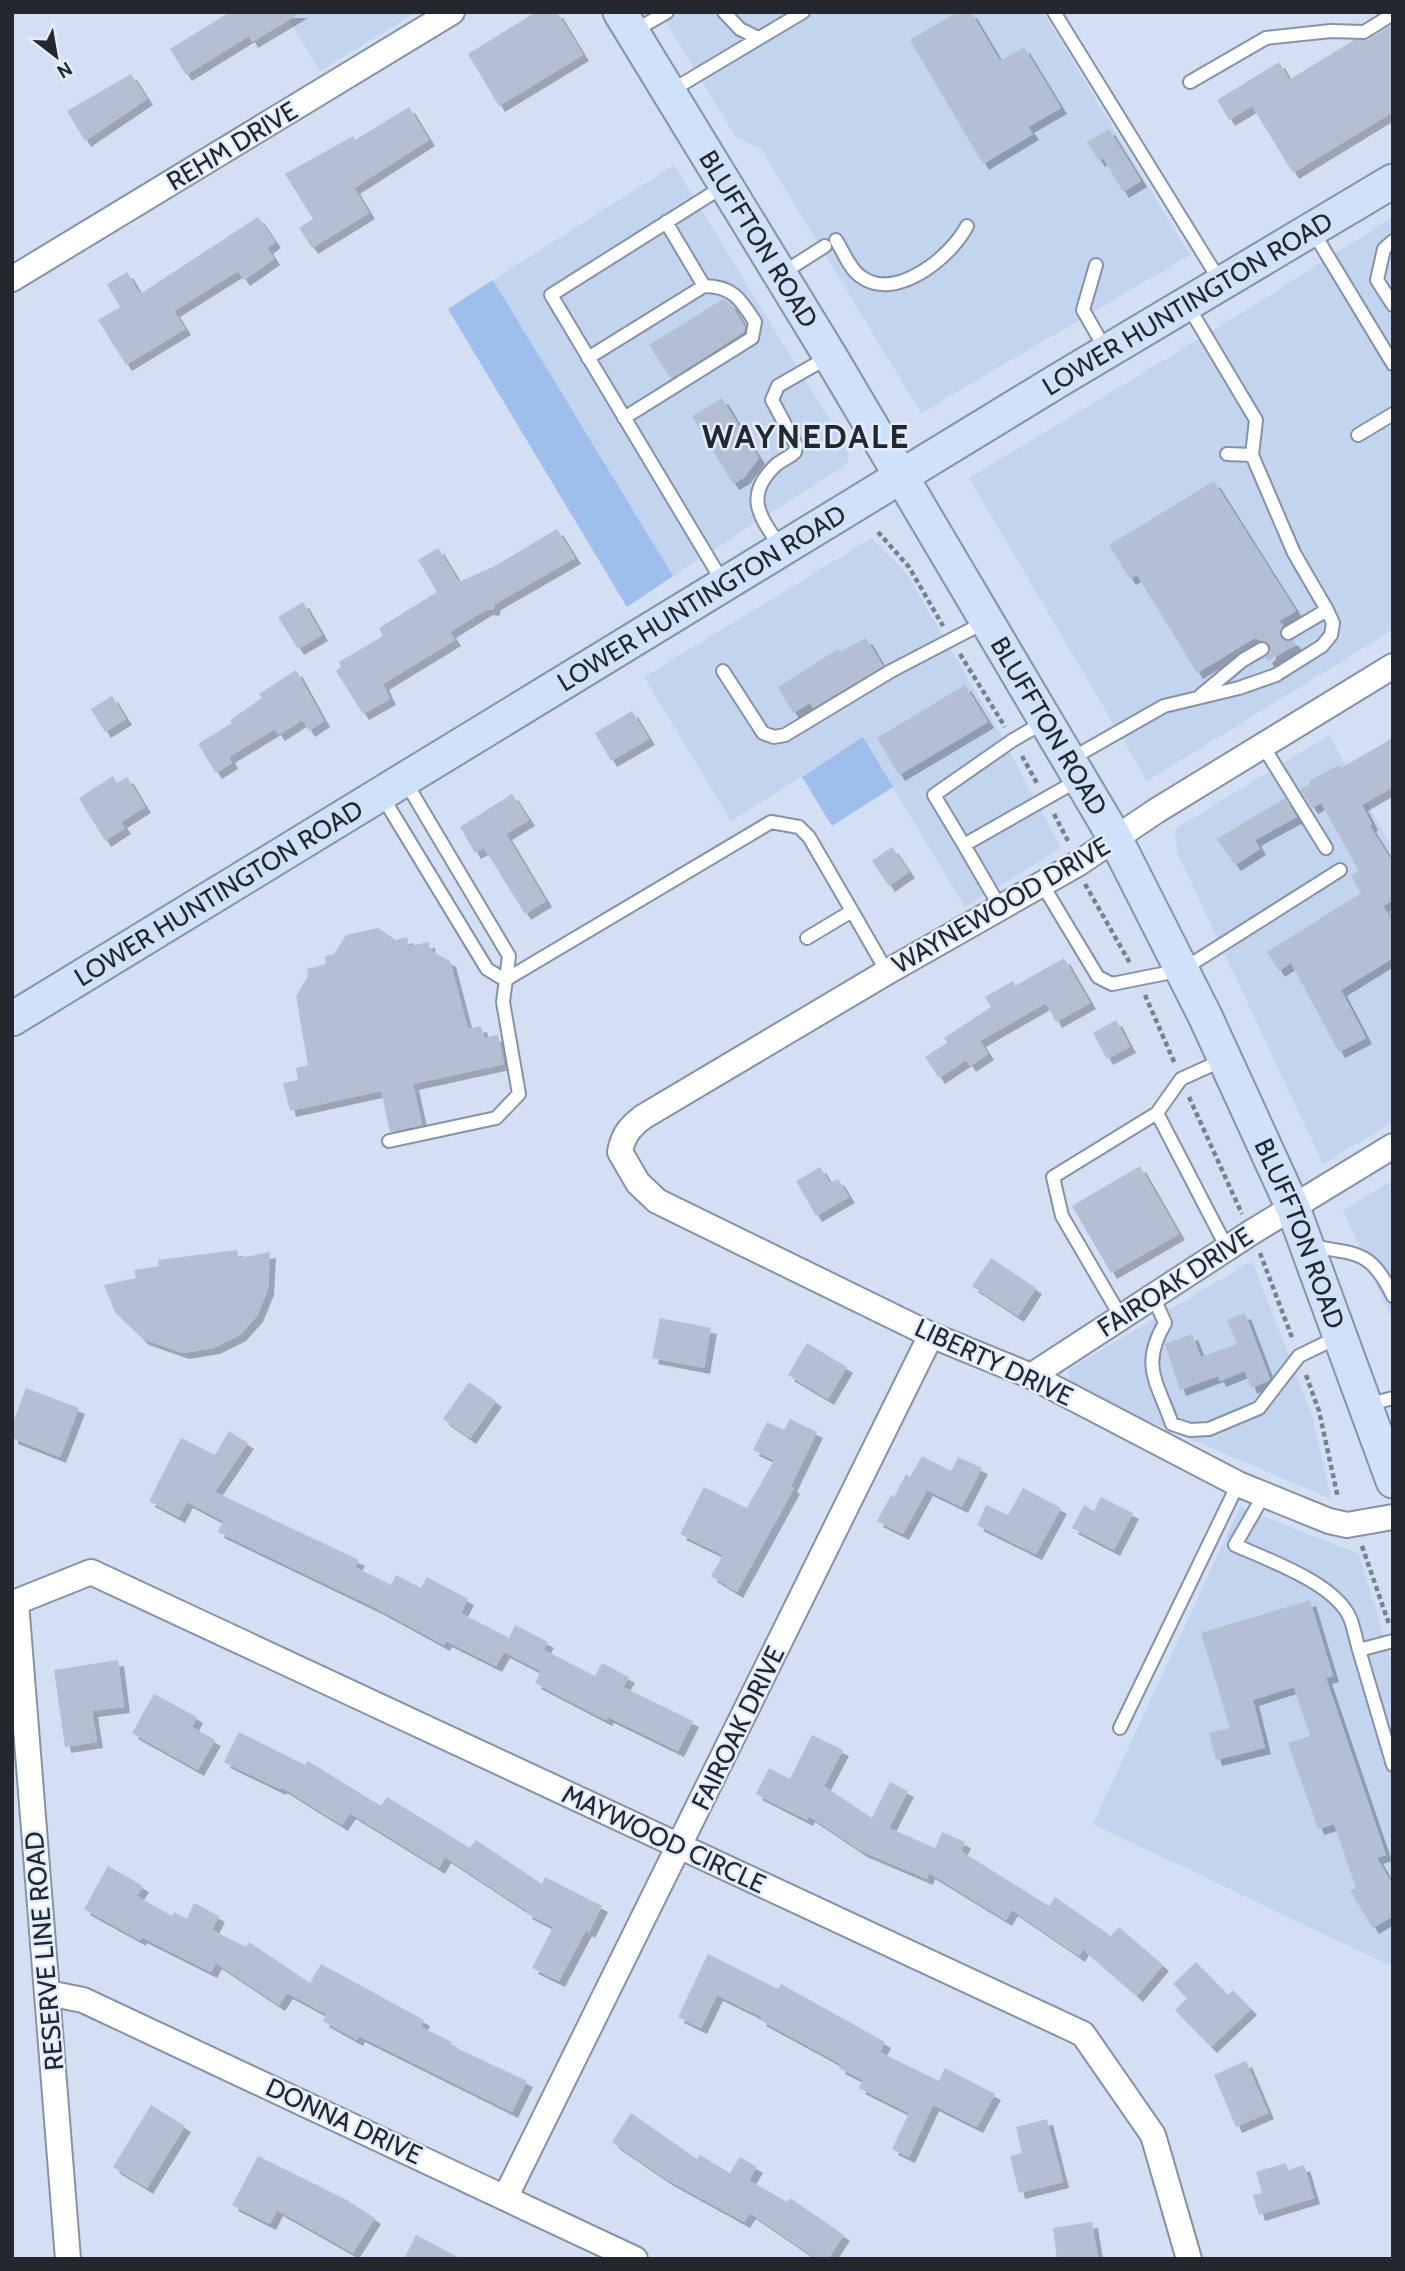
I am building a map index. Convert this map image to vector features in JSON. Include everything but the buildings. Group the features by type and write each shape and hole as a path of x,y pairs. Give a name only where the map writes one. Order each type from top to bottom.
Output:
{"main road":[{"name":"BLUFFTON ROAD","path":"626,22 903,477 1115,838 1225,1059 1293,1208 1340,1336 1379,1402 1393,1481"},
{"name":"LOWER HUNTINGTON ROAD","path":"12,1019 724,584 1393,181"}],"street":[{"name":"REHM DRIVE","path":"12,279 452,12"},
{"name":"WAYNEWOOD DRIVE","path":"620,1152 622,1139 643,1117 887,972 1042,884 1393,666"},
{"name":"FAIROAK DRIVE","path":"1031,1376 1227,1248 1393,1146"},
{"name":"LIBERTY DRIVE","path":"620,1152 638,1183 657,1201 932,1335 1031,1376 1238,1484 1329,1521 1347,1525 1393,1517"},
{"name":"FAIROAK DRIVE","path":"506,2196 932,1335"},
{"name":"MAYWOOD CIRCLE","path":"16,1602 91,1572 1083,2034 1153,2135 1189,2259"},
{"name":"RESERVE LINE ROAD","path":"16,1602 68,2259"},
{"name":"DONNA DRIVE","path":"48,1993 83,2000 506,2196 635,2259"}],"lane":[{"path":"626,22 667,12"},
{"path":"724,12 740,29 758,38"},
{"path":"669,92 803,12"},
{"path":"1054,12 1222,285"},
{"path":"1190,82 1266,38 1331,31 1364,32 1393,14"},
{"path":"724,584 551,295 726,185"},
{"path":"666,222 704,286"},
{"path":"780,274 830,243 861,278 888,286 903,281 949,252 967,226"},
{"path":"1312,230 1393,364"},
{"path":"1389,245 1393,262"},
{"path":"1389,245 1377,280 1393,305"},
{"path":"1096,265 1083,310 1107,352"},
{"path":"588,358 704,286 722,288 737,294 755,322 752,338 624,418"},
{"path":"964,845 1164,706 1276,675 1322,646 1331,635 1333,623 1294,553 1252,455 1256,420 1188,305"},
{"path":"783,549 755,503 756,494 763,484 776,466 794,452 796,445 772,400 778,386 830,356"},
{"path":"1358,435 1393,414"},
{"path":"1227,454 1252,455"},
{"path":"1288,633 1327,610"},
{"path":"723,671 763,733 774,737 804,726 988,620"},
{"path":"1198,698 1243,660 1262,649"},
{"path":"1000,907 934,795 1013,740 1046,721"},
{"path":"1263,746 1326,848"},
{"path":"393,788 487,969 505,980"},
{"path":"389,1141 496,1118 519,1094 503,1002 509,956 393,788"},
{"path":"505,980 771,822 799,827 809,837 887,972"},
{"path":"1042,884 1098,977 1112,984 1182,970 1340,870"},
{"path":"807,938 852,911"},
{"path":"1121,1317 1062,1216 1053,1177 1157,1113 1181,1079 1225,1059"},
{"path":"1157,1113 1227,1248"},
{"path":"1306,1245 1359,1255 1373,1262 1393,1296"},
{"path":"1153,1296 1165,1323 1155,1340 1150,1361 1172,1424 1189,1430 1209,1429 1259,1408 1299,1356 1340,1336"},
{"path":"1120,1728 1238,1484"},
{"path":"1265,1493 1235,1545 1301,1576 1331,1594 1350,1616 1393,1765"},
{"path":"1359,1650 1393,1641"}],"shaded area":[{"path":"284,12 417,12 320,71"},
{"path":"660,12 1043,12 1190,255 921,413 761,149 735,136"},
{"path":"674,165 848,450 848,463 673,576 493,280"},
{"path":"1393,217 1393,630 1147,781 969,478 1232,319"},
{"path":"493,280 673,576 627,607 448,309"},
{"path":"872,538 906,573 992,719 1061,848 965,907 863,738 731,821 644,677"},
{"path":"1329,735 1393,849 1393,1122 1323,1164 1177,852 1175,829"},
{"path":"863,737 893,787 832,826 802,777"},
{"path":"1393,1180 1393,1322 1343,1210"},
{"path":"1252,1261 1312,1415 1331,1499 1069,1387 1069,1369"},
{"path":"1240,1507 1359,1554 1393,1666 1393,1967 1093,1824"}],"district":[{"name":"WAYNEDALE","path":"806,436"}]}
